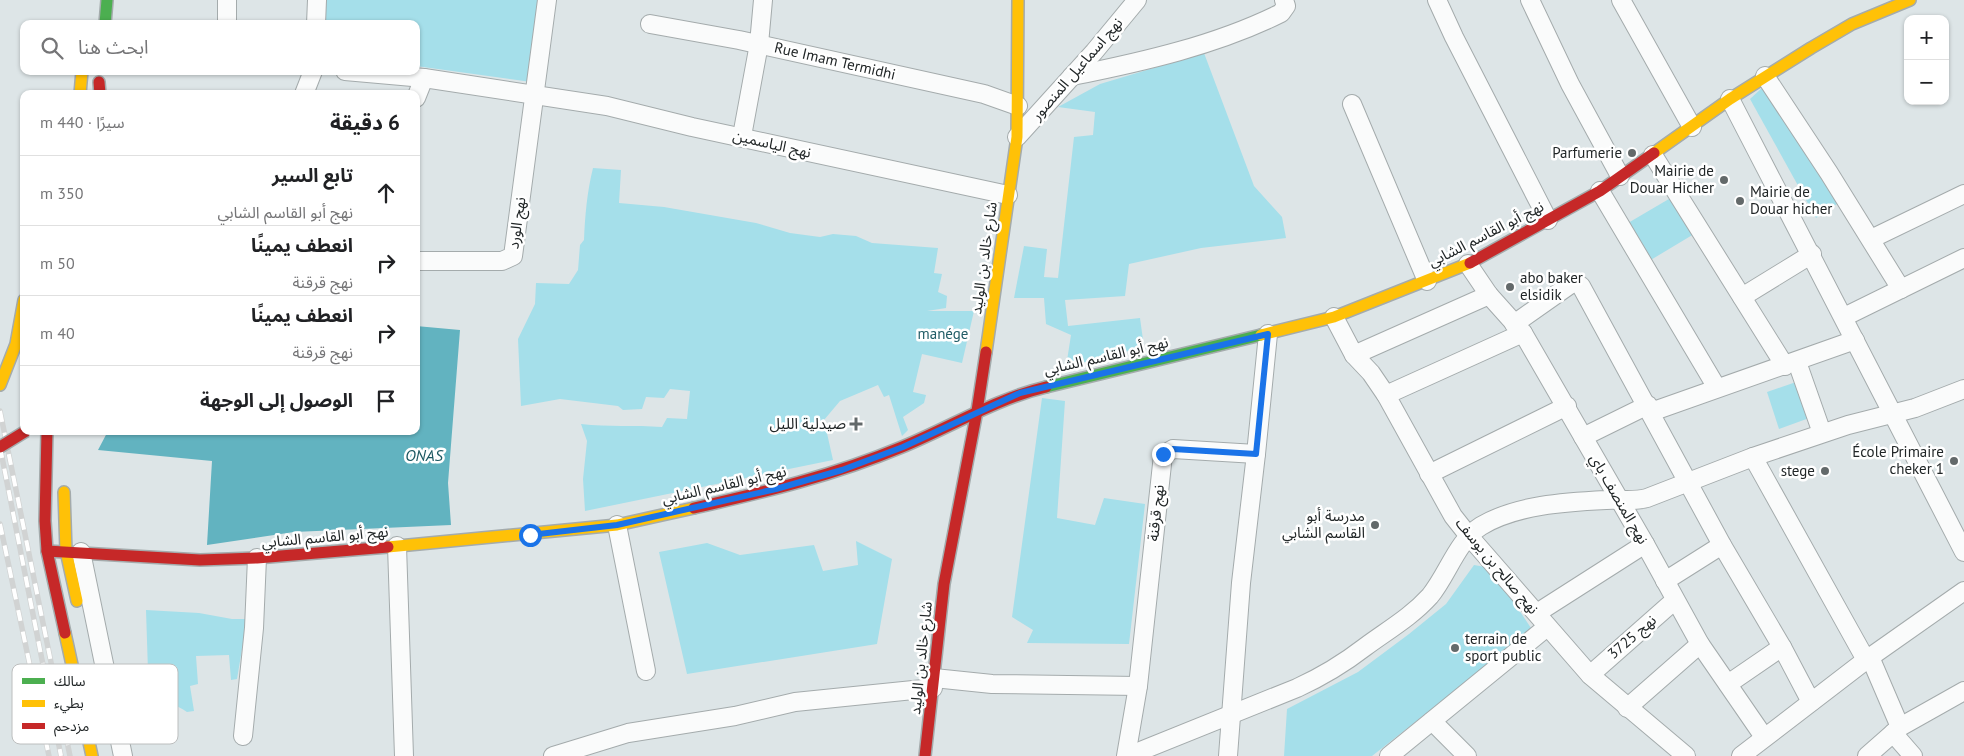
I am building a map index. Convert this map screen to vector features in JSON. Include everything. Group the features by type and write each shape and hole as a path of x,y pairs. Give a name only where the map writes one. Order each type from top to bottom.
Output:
{"street":[{"path":"104,20 107,0"},
{"path":"226,20 227,0"},
{"path":"316,20 317,0"},
{"path":"535,94 547,0"},
{"path":"742,136 759,44 763,0"},
{"name":"شارع خالد بن الوليد","path":"926,756 944,584 978,411 1017,137 1018,0"},
{"name":"نهج اسماعيل المنصور","path":"1017,137 1137,0"},
{"path":"1072,76 1174,52 1219,37 1281,12 1286,6 1284,0"},
{"path":"1437,0 1454,38 1548,220"},
{"path":"1530,0 1570,84 1620,176"},
{"path":"1621,0 1692,127"},
{"name":"نهج أبو القاسم الشابي","path":"47,551 74,551 200,560 257,558 617,525 776,489 842,470 903,447 1011,396 1042,386 1334,317 1468,264 1600,191 1730,99 1852,24 1910,0"},
{"name":"Rue Imam Termidhi","path":"650,24 759,44 984,94 1018,106"},
{"path":"68,90 76,75"},
{"path":"80,90 82,75"},
{"path":"306,90 311,75"},
{"name":"نهج الياسمين","path":"390,75 424,78 607,106 692,127 742,136 1008,194"},
{"path":"1765,76 1871,239 1901,289"},
{"path":"419,90 424,78"},
{"name":"نهج الورد","path":"420,261 502,261 513,256 535,94"},
{"path":"1730,99 1812,254 1964,552"},
{"path":"1352,104 1427,281"},
{"path":"1653,154 1742,297 1791,364 1822,433"},
{"path":"1600,191 1717,388"},
{"path":"1871,239 1964,194"},
{"path":"1742,297 1812,254"},
{"path":"1844,317 1964,258"},
{"name":"نهج المنصف باي","path":"1468,264 1489,295 1518,328 1567,406 1700,644 1764,737"},
{"path":"1386,395 1518,328 1571,284 1578,284 1811,702"},
{"path":"1354,355 1489,295"},
{"name":"نهج صالح بن يوسف","path":"1334,317 1354,355 1371,373 1386,395 1453,516 1468,535 1590,675 1686,756"},
{"path":"0,385 10,366 20,326"},
{"path":"1228,756 1241,583 1268,334"},
{"path":"1583,437 1649,409 1791,364 1855,340"},
{"path":"1127,756 1323,676 1413,613 1431,595 1468,535 1482,526 1529,509 1558,504 1618,499 1636,501 1822,433 1892,412 1915,408 1964,390"},
{"path":"1430,474 1567,406"},
{"path":"0,447 20,435"},
{"path":"46,435 45,521 47,551 72,664"},
{"name":"نهج قرقنة","path":"1127,756 1138,686 1163,454 1173,449 1256,454"},
{"path":"1753,457 1868,658 1896,730 1913,756"},
{"path":"64,483 64,519 74,551 102,664"},
{"path":"617,525 646,671"},
{"path":"1389,756 1432,722 1542,620 1645,544"},
{"path":"1665,581 1722,545"},
{"path":"396,546 404,756"},
{"path":"74,551 80,616"},
{"path":"243,736 254,628 257,558"},
{"path":"1741,756 1868,658 1964,591"},
{"name":"نهج 3725","path":"1590,675 1675,600"},
{"path":"1627,708 1700,644"},
{"path":"1728,684 1782,647"},
{"path":"553,756 588,750 628,733 717,719 820,698 933,683 1138,686"},
{"path":"1867,756 1896,730 1964,691"},
{"path":"1432,722 1467,756"}],"green space":[{"path":"310,0 538,0 531,82 420,67 420,20 307,20"},
{"path":"1204,53 1254,186 1282,217 1286,238 1201,248 1129,264 1125,296 1065,300 1068,326 1140,318 1144,347 1066,367 1071,335 1046,324 1044,298 1014,298 1024,246 1047,249 1044,277 1058,278 1074,137 1093,135 1095,112 1058,107 1100,84"},
{"path":"1763,87 1840,202 1816,218 1750,99"},
{"name":"manége","path":"593,168 621,170 619,203 664,207 756,223 790,233 820,237 833,234 856,236 872,243 938,248 934,273 942,274 938,292 947,296 946,308 927,311 974,311 962,363 922,354 913,392 926,395 924,403 903,417 908,430 902,436 889,395 884,397 878,385 840,401 824,420 833,460 585,511 583,479 587,441 581,424 662,427 667,418 687,419 690,391 670,389 664,398 646,397 642,409 623,410 618,406 560,399 521,406 518,339 535,304 536,283 569,284 578,270 580,245 584,240 589,186"},
{"path":"1674,196 1694,234 1649,261 1628,223"},
{"path":"1799,381 1812,417 1779,429 1767,392"},
{"path":"1042,398 1065,401 1057,518 1095,525 1104,498 1145,504 1129,644 1027,643 1033,630 1012,617"},
{"path":"856,541 892,559 877,644 687,674 659,552 707,543 740,555 814,545 823,571 858,565"},
{"name":"terrain de sport public","path":"1474,565 1491,568 1531,628 1526,635 1372,756 1284,756 1287,709 1358,672 1409,634 1446,604"},
{"path":"146,610 199,613 232,619 247,619 237,679 231,680 229,655 196,656 198,684 190,686 194,711 187,712 178,708 178,664 148,664"}],"water":[{"name":"ONAS","path":"420,326 460,330 448,483 451,525 294,532 207,545 212,461 98,450 106,435 420,435"}],"railway":[{"path":"0,411 51,664"},
{"path":"0,447 43,664"},
{"path":"0,524 30,664"},
{"path":"46,744 49,756"},
{"path":"59,744 61,756"},
{"path":"68,744 70,756"}],"traffic: fast":[{"path":"105,20 107,0"},
{"path":"1046,387 1261,335"}],"traffic: slow":[{"path":"986,352 1017,137 1018,0"},
{"path":"1654,153 1730,99 1811,48 1852,24 1910,0"},
{"path":"80,90 82,75"},
{"path":"1261,335 1334,317 1470,263"},
{"path":"0,385 16,344 20,322"},
{"path":"64,492 66,551 77,601"},
{"path":"388,547 617,525 694,508"},
{"path":"65,633 72,664"},
{"path":"89,744 92,756"}],"traffic: jam":[{"path":"99,82 100,90"},
{"path":"1470,263 1600,191 1654,153"},
{"path":"925,756 944,584 977,411 986,352"},
{"path":"694,508 773,489 851,466 902,447 991,406 1046,387"},
{"path":"0,447 20,435"},
{"path":"47,435 45,521 47,551 65,633"},
{"path":"47,551 200,560 257,558 388,547"}],"place":[{"name":"Parfumerie","path":"1632,153"},
{"name":"Mairie de Douar Hicher","path":"1724,180"},
{"name":"Mairie de Douar hicher","path":"1740,201"},
{"name":"abo baker elsidik","path":"1510,287"},
{"name":"صيدلية الليل","path":"856,424"},
{"name":"École Primaire cheker 1","path":"1954,461"},
{"name":"stege","path":"1825,471"},
{"name":"مدرسة أبو القاسم الشابي","path":"1375,525"},
{"name":"terrain de sport public","path":"1455,648"}],"route":[{"path":"530,535 617,525 776,489 842,470 903,447 1011,396 1042,386 1268,334 1256,454 1196,449 1173,449 1165,451 1163,454"}]}
